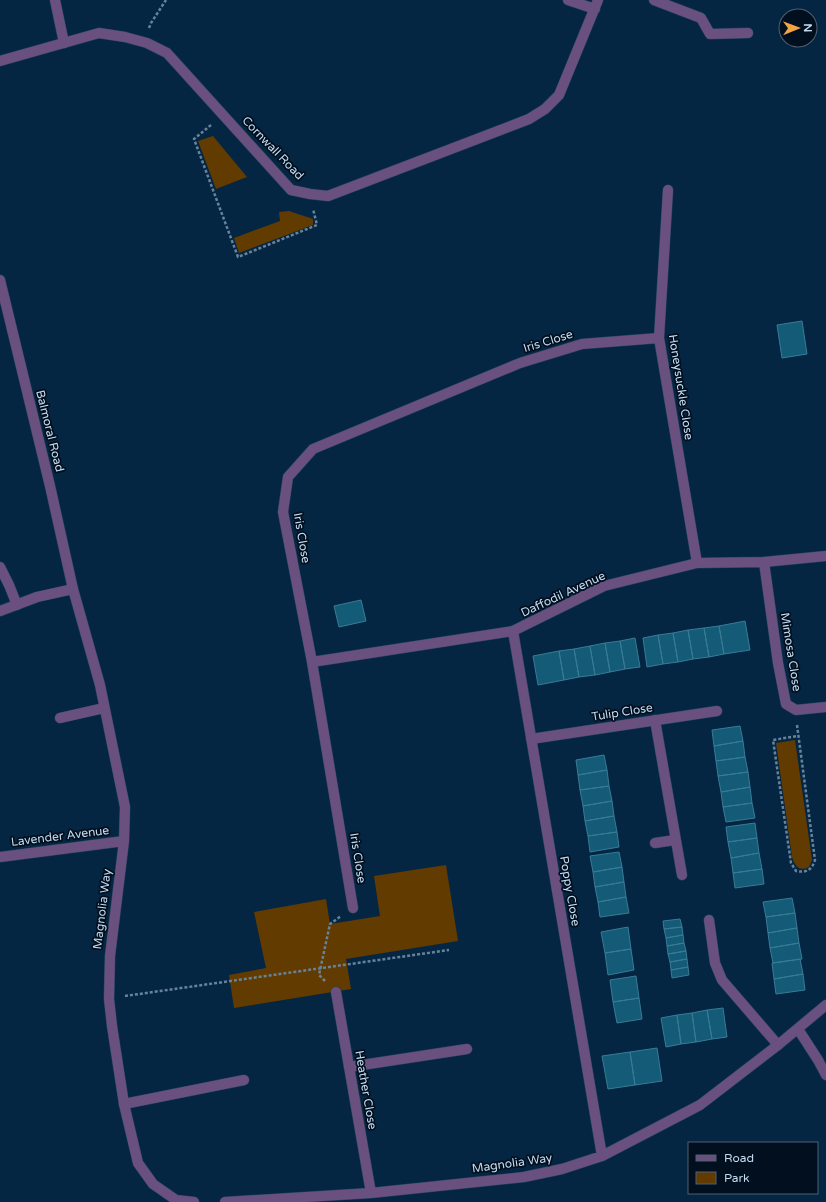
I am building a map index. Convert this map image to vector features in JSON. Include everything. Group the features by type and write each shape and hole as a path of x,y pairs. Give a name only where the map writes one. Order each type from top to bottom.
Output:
{"street":[{"path":"55,0 64,43"},
{"path":"568,0 596,5"},
{"path":"654,0 701,18 710,34 748,33"},
{"name":"Cornwall Road","path":"0,61 99,33 147,42 167,53 291,190 328,196 529,119 545,109 559,95 596,5"},
{"name":"Honeysuckle Close","path":"668,190 659,338 697,563"},
{"name":"Balmoral Road","path":"0,280 50,486 73,589"},
{"name":"Iris Close","path":"353,908 312,662 283,512 288,477 313,449 520,363 582,344 659,338"},
{"name":"Daffodil Avenue","path":"312,662 513,631 604,586 697,563 764,562 826,556"},
{"name":"Mimosa Close","path":"764,562 778,663 786,704 796,710"},
{"path":"0,567 9,584 17,605"},
{"path":"0,611 37,597 73,589"},
{"name":"Magnolia Way","path":"73,589 100,686 125,808 124,841 110,956 109,999 124,1104 138,1163 153,1184 176,1200 194,1202"},
{"name":"Poppy Close","path":"513,631 602,1156"},
{"path":"796,710 826,706"},
{"path":"60,718 104,708"},
{"name":"Tulip Close","path":"531,739 717,711"},
{"path":"655,720 682,875"},
{"path":"656,843 675,840"},
{"name":"Lavender Avenue","path":"0,857 124,841"},
{"path":"709,920 715,963 722,980 778,1045"},
{"name":"Heather Close","path":"336,992 371,1193"},
{"name":"Magnolia Way","path":"225,1202 371,1193 524,1177 562,1169 602,1156 700,1105 778,1045 826,1005"},
{"path":"798,1029 826,1075"},
{"path":"349,1067 467,1049"},
{"path":"124,1104 244,1080"}],"path":[{"path":"143,42 151,23 166,0"},
{"path":"223,115 194,139 238,257 317,225 310,194"},
{"path":"796,710 797,736 815,860 811,869 806,872 796,871 791,863 773,740 797,736"},
{"path":"336,992 319,975 320,969 330,924 353,908"},
{"path":"109,999 449,950"}],"green space":[{"path":"213,136 247,177 216,189 198,141"},
{"path":"289,211 313,219 313,225 239,253 234,238 280,221 279,212"},
{"path":"795,740 812,860 809,867 803,869 796,865 792,857 776,743"},
{"path":"446,865 458,941 346,959 351,989 234,1008 229,975 266,968 254,912 326,899 330,924 380,916 374,876"}],"building":[{"path":"802,321 807,354 782,358 777,325"},
{"path":"361,600 366,621 339,627 334,606"},
{"path":"745,621 750,650 724,654 719,626"},
{"path":"719,626 724,654 709,657 704,628"},
{"path":"704,628 709,657 693,659 688,630"},
{"path":"688,630 693,659 678,662 673,633"},
{"path":"673,633 678,662 663,664 658,635"},
{"path":"658,635 663,664 647,667 643,638"},
{"path":"635,638 640,667 625,669 620,641"},
{"path":"620,641 625,669 610,672 605,643"},
{"path":"605,643 610,672 595,675 590,646"},
{"path":"590,646 595,675 579,677 574,649"},
{"path":"574,649 579,677 564,680 559,651"},
{"path":"559,651 564,680 538,685 533,656"},
{"path":"740,726 743,741 714,746 712,730"},
{"path":"743,741 745,757 716,761 714,746"},
{"path":"604,755 607,770 578,775 576,760"},
{"path":"745,757 748,772 718,776 716,761"},
{"path":"607,770 609,786 580,790 578,775"},
{"path":"748,772 750,787 721,792 718,776"},
{"path":"609,786 612,801 583,806 580,790"},
{"path":"750,787 752,803 723,807 721,792"},
{"path":"612,801 614,816 585,821 583,806"},
{"path":"752,803 755,818 726,822 723,807"},
{"path":"614,816 617,832 588,836 585,821"},
{"path":"755,823 757,838 728,842 726,827"},
{"path":"617,832 619,847 590,852 588,836"},
{"path":"757,838 759,853 731,858 728,842"},
{"path":"619,852 622,867 593,872 590,856"},
{"path":"759,853 762,869 733,873 731,858"},
{"path":"622,867 624,882 595,887 593,872"},
{"path":"762,869 764,884 735,888 733,873"},
{"path":"624,882 626,897 598,902 595,887"},
{"path":"626,897 629,913 600,917 598,902"},
{"path":"792,898 795,913 766,917 763,902"},
{"path":"795,913 797,928 768,933 766,917"},
{"path":"680,919 682,927 664,929 663,921"},
{"path":"628,927 631,949 605,953 601,932"},
{"path":"682,927 683,935 666,938 664,929"},
{"path":"797,928 799,943 770,948 768,933"},
{"path":"683,935 684,943 667,946 666,938"},
{"path":"684,943 686,951 668,954 667,946"},
{"path":"799,943 802,959 773,963 770,948"},
{"path":"631,949 634,970 608,975 605,953"},
{"path":"686,951 687,959 670,962 668,954"},
{"path":"687,959 688,967 671,970 670,962"},
{"path":"800,959 803,974 774,979 772,963"},
{"path":"688,967 689,975 672,978 671,970"},
{"path":"803,974 805,990 776,994 774,979"},
{"path":"636,976 639,998 613,1002 610,980"},
{"path":"639,998 642,1019 617,1023 613,1002"},
{"path":"723,1008 727,1037 712,1039 707,1010"},
{"path":"707,1010 712,1039 696,1042 692,1013"},
{"path":"692,1013 696,1042 681,1044 677,1015"},
{"path":"677,1015 681,1044 666,1047 661,1018"},
{"path":"657,1048 662,1081 635,1085 630,1052"},
{"path":"630,1052 635,1085 608,1089 602,1056"}]}
